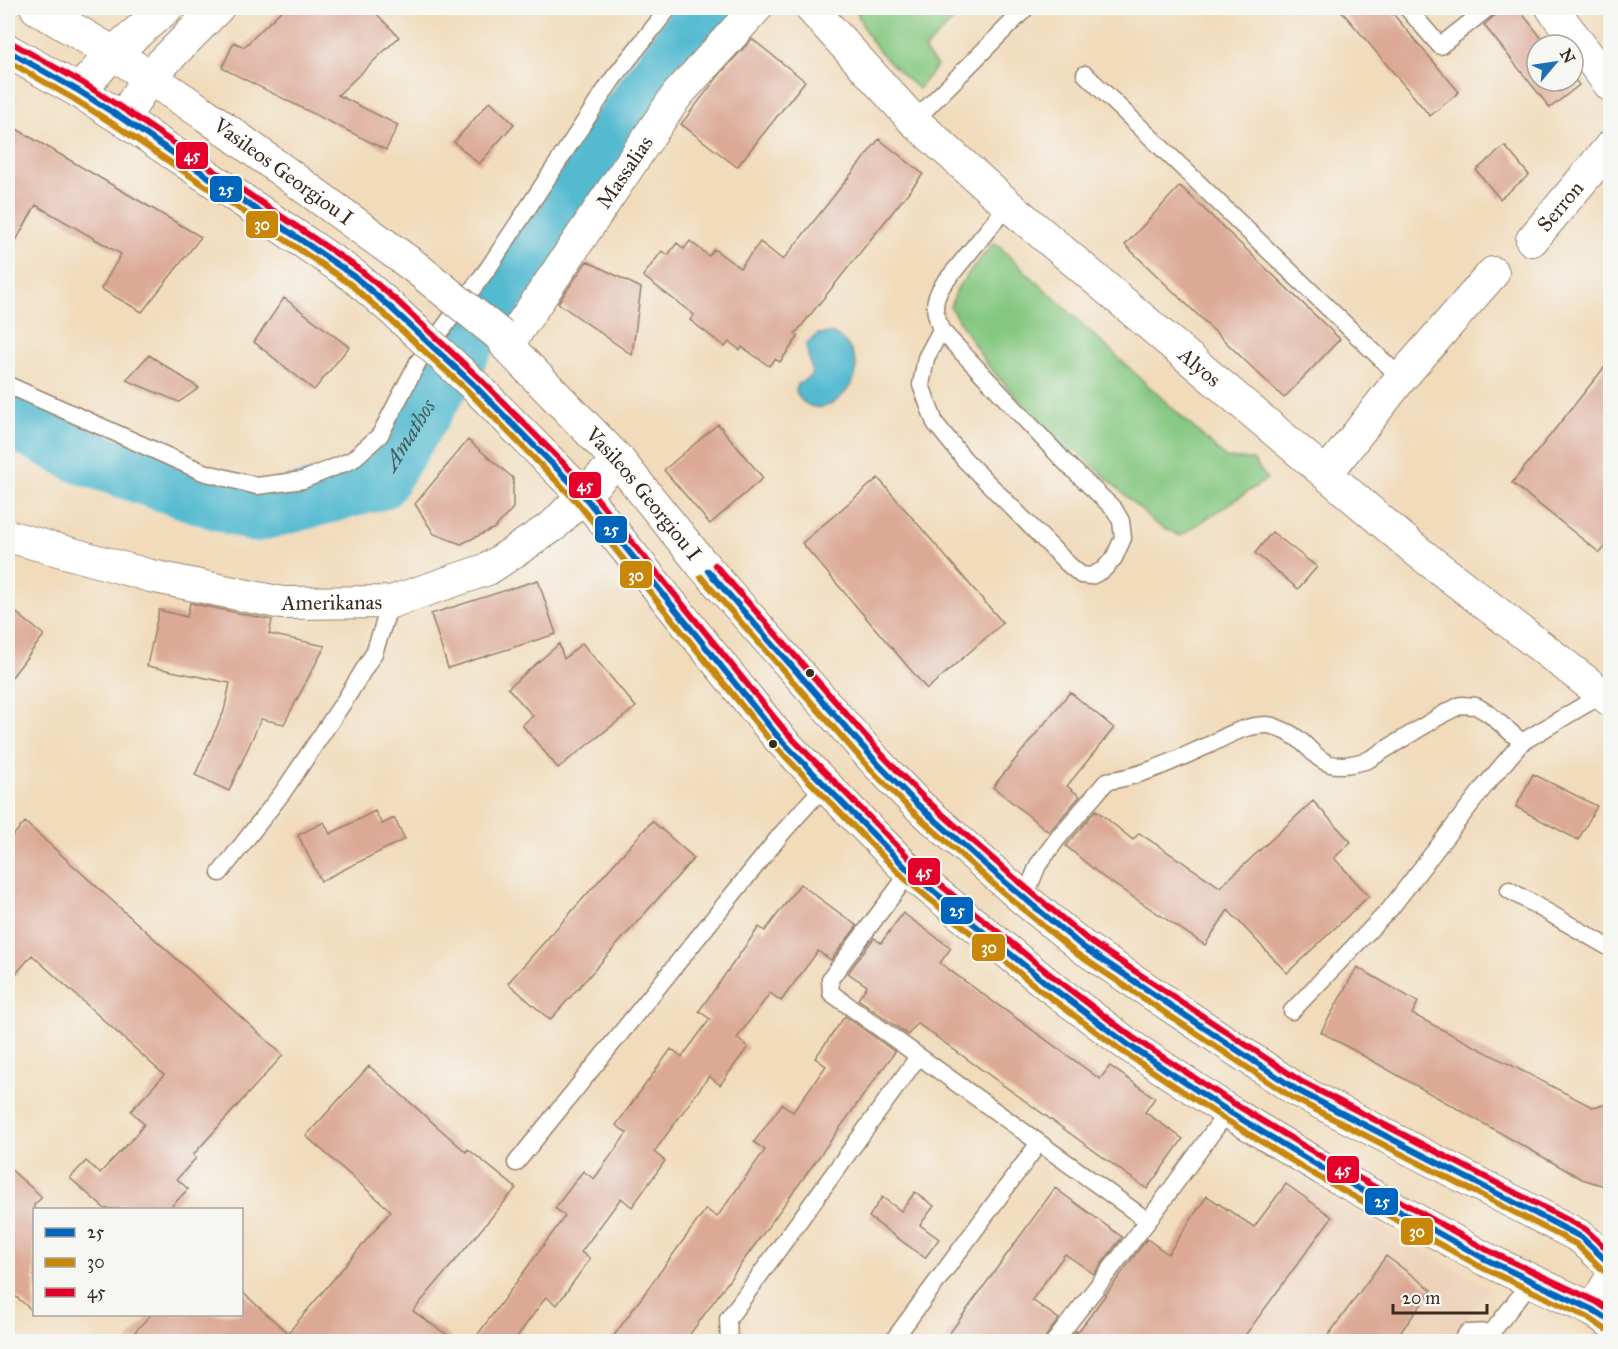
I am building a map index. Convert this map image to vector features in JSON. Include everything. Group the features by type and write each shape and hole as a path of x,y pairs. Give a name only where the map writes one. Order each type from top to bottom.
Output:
{"main road":[{"name":"Vasileos Georgiou I","path":"36,8 113,53 203,113 415,267 504,341 618,460 702,564 878,764 917,804 1083,947 1297,1090 1581,1237 1611,1264"},
{"path":"79,91 113,53 166,8"},
{"path":"123,119 149,77 217,8"},
{"path":"8,51 123,119 354,276 391,308 474,385 584,496 779,738 910,872 1046,983 1118,1038 1228,1111 1322,1168 1483,1258 1602,1316 1611,1281"}],"street":[{"name":"Massalias","path":"504,341 678,95 756,8"},
{"name":"Alyos","path":"811,8 914,121 1008,205 1417,551 1607,697"},
{"path":"1552,8 1611,85"},
{"name":"Serron","path":"1532,240 1611,147"},
{"path":"1327,473 1401,378 1493,273"},
{"name":"Amerikanas","path":"8,536 151,576 282,603 391,602 488,569 553,526 618,460"}],"lane":[{"path":"8,385 203,472 257,486 303,480 352,460 380,435 418,362 496,258 612,80 669,8"},
{"path":"914,121 1026,8"},
{"path":"1407,8 1440,46 1488,8"},
{"path":"1085,74 1401,378"},
{"path":"941,330 926,358 921,386 935,423 964,459 1081,575 1091,576 1103,570 1114,558 1123,538 1121,522 1114,509 1065,462 941,330 934,309 936,297 942,286 1008,205"},
{"path":"220,873 284,792 345,700 374,653 391,602"},
{"path":"1292,1011 1390,909 1522,742 1607,697"},
{"path":"1024,898 1038,865 1107,781 1150,772 1245,728 1269,724 1287,731 1324,763 1335,766 1354,765 1368,760 1461,705 1476,706 1488,713 1522,742"},
{"path":"516,1163 783,832 826,784"},
{"path":"910,872 830,979 831,993 1148,1221"},
{"path":"1509,890 1611,948"},
{"path":"729,1341 728,1319 918,1057"},
{"path":"1054,1341 1148,1221 1228,1111"},
{"path":"892,1341 1039,1143"},
{"path":"1461,1341 1467,1333 1492,1332 1531,1282"}],"shaded area":[{"path":"1287,1174 1489,1288 1451,1341 1169,1342"}],"green space":[{"path":"856,8 965,8 924,50 937,66 918,89 889,62 873,43 860,21"},
{"path":"994,242 1226,458 1253,460 1267,479 1180,536 1156,524 1075,449 1067,455 986,363 950,307 958,287"}],"water":[{"path":"818,334 832,334 843,340 854,357 856,369 852,382 842,396 828,405 812,407 805,403 796,392 797,385 812,375 806,344"}],"building":[{"path":"284,8 371,8 399,37 338,95 398,125 386,150 222,68 234,42 244,47"},
{"path":"1339,8 1388,8 1459,92 1430,116"},
{"path":"1503,8 1518,8 1538,33 1525,33 1525,77 1484,25"},
{"path":"752,39 805,81 737,167 681,124 720,74"},
{"path":"1538,93 1569,93 1550,108"},
{"path":"490,101 514,124 479,164 454,142"},
{"path":"8,124 201,237 142,312 101,289 121,254 36,205 8,255"},
{"path":"879,139 923,174 795,334 798,337 780,362 775,359 769,366 742,347 740,350 729,342 725,347 690,320 694,315 643,276 662,251 668,255 677,243 684,249 690,241 709,256 714,249 740,268 760,242 783,260"},
{"path":"1505,146 1529,175 1500,199 1476,170"},
{"path":"1180,186 1340,339 1284,398 1125,245"},
{"path":"587,261 641,288 632,355 558,303"},
{"path":"284,298 349,347 314,390 254,342"},
{"path":"149,355 199,388 179,402 126,380"},
{"path":"1611,359 1611,540 1600,553 1512,483"},
{"path":"718,424 763,478 710,524 664,470"},
{"path":"468,440 513,478 513,508 495,528 461,544 434,534 415,504"},
{"path":"878,478 1003,623 927,689 802,543"},
{"path":"1272,532 1317,567 1298,589 1255,553"},
{"path":"538,580 556,634 448,668 431,614"},
{"path":"190,603 272,620 269,634 325,646 284,724 261,719 229,791 195,775 224,711 230,683 147,666 159,610 187,617"},
{"path":"8,606 44,635 8,682"},
{"path":"582,643 636,707 558,768 522,725 533,716 508,688 559,644 564,659"},
{"path":"1070,692 1114,728 1067,786 1080,796 1049,832 993,787"},
{"path":"1533,774 1597,806 1578,840 1516,807"},
{"path":"1313,801 1351,842 1334,858 1369,896 1287,973 1228,910 1205,945 1103,877 1066,846 1096,810 1133,840 1139,833 1220,887"},
{"path":"375,811 382,824 394,818 405,839 321,881 298,835 324,822 330,834"},
{"path":"652,821 694,858 550,1020 508,983"},
{"path":"25,822 283,1055 193,1155 196,1158 177,1179 188,1189 170,1208 104,1208 70,1178 86,1161 100,1173 136,1135 144,1124 131,1111 164,1075 32,955 8,983 8,841"},
{"path":"800,884 857,926 831,960 818,951 781,1001 770,993 737,1038 748,1047 720,1085 709,1076 654,1152 665,1161 632,1207 621,1198 581,1252 590,1259 557,1305 546,1297 514,1341 473,1341 565,1216 555,1208 583,1171 594,1179 627,1133 616,1125 671,1049 682,1057 710,1019 699,1011 759,927 765,931"},
{"path":"903,913 951,948 940,963 1100,1079 1110,1066 1155,1098 1145,1112 1183,1139 1147,1189 917,1023 908,1035 858,999 867,986 848,973 874,938 881,943"},
{"path":"1357,967 1418,1002 1412,1014 1592,1107 1611,1104 1611,1188 1582,1179 1321,1032"},
{"path":"845,1016 895,1052 685,1341 610,1341 706,1209 717,1217 765,1150 754,1142 782,1104 793,1112 826,1066 815,1058"},
{"path":"369,1066 466,1152 468,1149 516,1188 413,1311 456,1341 127,1341 149,1316 243,1316 243,1293 288,1333 391,1211 306,1136"},
{"path":"8,1167 42,1197 33,1208 33,1311 8,1290"},
{"path":"1286,1184 1332,1217 1241,1341 1068,1341 1076,1331 1078,1332 1147,1239 1168,1254 1207,1196 1254,1227"},
{"path":"1055,1188 1122,1237 1094,1274 1065,1254 1032,1300 1059,1319 1044,1341 944,1341"},
{"path":"915,1192 934,1206 920,1225 939,1239 925,1258 869,1217 882,1197 901,1211"},
{"path":"1386,1256 1432,1290 1394,1341 1324,1341"}],"waterway":[{"name":"Amathos","path":"8,417 80,455 255,514 379,482 498,292 708,8"}],"transit line":[{"name":"45","path":"12,43 83,83 128,112 359,269 397,301 480,379 590,490 786,732 916,865 1052,976 1132,1037 1233,1103 1327,1160 1487,1250 1597,1302 1610,1311"},
{"name":"25","path":"8,51 123,119 354,276 391,308 474,385 584,496 779,738 910,872 1046,983 1127,1044 1228,1111 1322,1168 1483,1258 1593,1310 1610,1321"},
{"name":"30","path":"8,61 118,127 349,283 385,315 468,391 577,502 773,744 904,878 1040,990 1122,1051 1223,1118 1317,1176 1479,1266 1589,1318 1605,1329"},
{"name":"45","path":"715,565 885,758 923,797 1088,940 1302,1082 1585,1229 1610,1252"},
{"name":"25","path":"708,571 878,764 917,804 1083,947 1297,1090 1581,1237 1610,1264"},
{"name":"30","path":"701,577 871,770 911,810 999,889 1077,954 1293,1098 1576,1244 1604,1271"}]}
